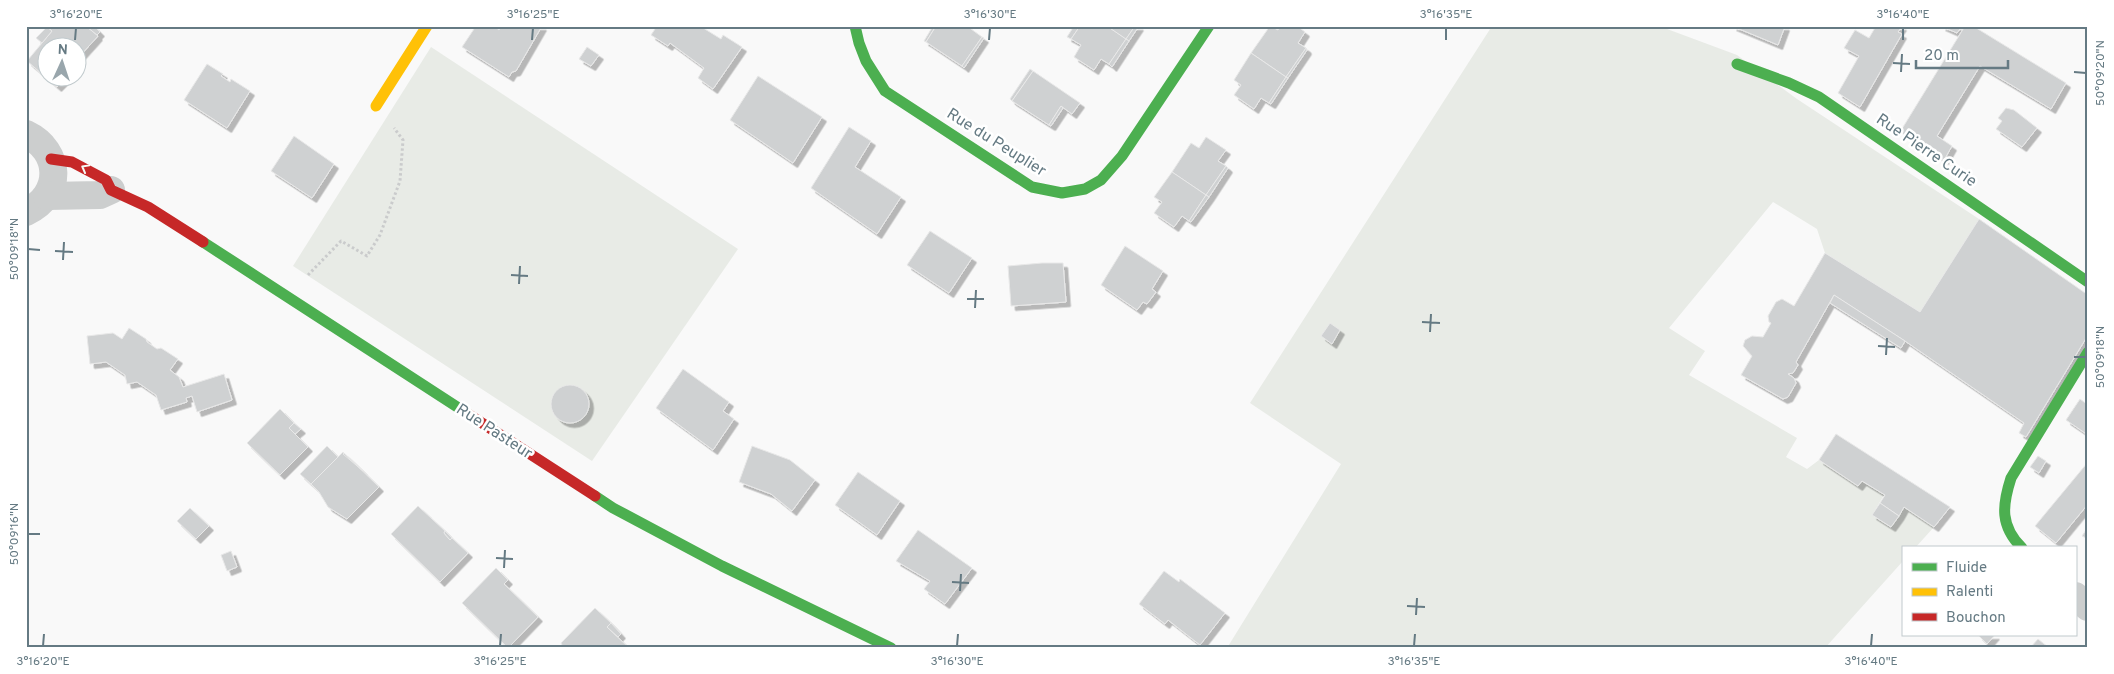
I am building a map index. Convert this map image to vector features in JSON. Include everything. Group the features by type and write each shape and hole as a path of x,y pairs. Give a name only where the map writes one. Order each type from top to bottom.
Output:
{"street":[{"path":"376,106 427,26"},
{"name":"Rue du Peuplier","path":"855,26 870,69 885,92 1032,187 1047,192 1063,194 1093,186 1115,165 1208,26"},
{"name":"Rue Pierre Curie","path":"1737,64 1789,82 1819,97 2088,282"},
{"path":"26,134 42,144 51,159 53,178 36,204"},
{"name":"Rue Pasteur","path":"51,159 72,162 106,180 111,190 148,207 613,508 722,566 891,648"},
{"path":"36,204 100,195 111,190"},
{"path":"2020,546 2010,534 2006,522 2005,497 2011,478 2088,352"},
{"path":"2076,597 2088,607"}],"path":[{"path":"288,297 341,241 367,256 380,235 400,181 403,140 376,106"}],"shaded area":[{"path":"1492,26 1659,26 1737,55 1797,99 1979,219 1920,312 1825,253 1817,229 1773,202 1669,328 1705,351 1689,375 1797,438 1786,457 1807,469 1819,460 1858,485 1862,481 1884,495 1872,515 1890,527 1904,507 1934,527 1917,546 1902,546 1902,562 1825,648 1227,648 1341,464 1250,403"},
{"path":"431,47 738,249 592,461 293,266"}],"building":[{"path":"46,26 86,26 98,36 88,47 88,38 46,38 52,31"},
{"path":"86,26 94,26 100,32 97,35"},
{"path":"476,26 494,26 499,30 501,26 542,26 516,71 512,72 509,77 462,47"},
{"path":"657,26 700,26 721,39 723,35 742,47 713,89 698,78 704,68 670,43 668,46 651,35"},
{"path":"933,26 936,26 926,42 924,41"},
{"path":"936,26 967,26 982,37 962,66 926,42"},
{"path":"1074,26 1080,26 1071,39 1067,37"},
{"path":"1080,26 1107,26 1126,39 1109,64 1101,59 1094,70 1074,57 1081,45 1071,39"},
{"path":"1107,26 1135,26 1126,39"},
{"path":"1135,26 1139,26 1129,41 1126,39"},
{"path":"1270,26 1278,30 1280,26 1297,26 1305,32 1298,43 1306,48 1286,77 1251,53"},
{"path":"1732,26 1785,26 1778,45"},
{"path":"1876,26 1902,26 1898,32 1902,34 1860,107 1838,93 1859,56 1844,48 1855,30 1869,38"},
{"path":"1941,26 1962,26 1957,33"},
{"path":"1965,26 1973,26 2066,83 2051,109 1980,66 1937,136 1952,146 1944,160 1900,132"},
{"path":"47,27 52,31 46,38 38,38 38,40 36,38"},
{"path":"982,37 984,38 964,68 962,66"},
{"path":"1126,39 1129,41 1112,67 1109,64"},
{"path":"587,47 599,55 591,66 579,59"},
{"path":"38,48 38,71 27,61"},
{"path":"1306,48 1307,50 1288,78 1286,77"},
{"path":"1251,53 1286,77 1269,103 1261,98 1254,109 1234,95 1241,85 1234,80"},
{"path":"207,64 223,74 221,76 230,82 231,79 250,91 227,128 184,100"},
{"path":"1030,69 1033,71 1012,101 1010,99"},
{"path":"1033,71 1080,103 1072,114 1061,106 1049,125 1012,101"},
{"path":"758,76 822,117 793,163 730,120"},
{"path":"1286,77 1288,78 1271,104 1269,103"},
{"path":"1061,106 1063,108 1051,126 1049,125"},
{"path":"2006,108 2014,110 2037,128 2022,147 1996,129 2002,121 1998,118"},
{"path":"849,127 871,141 855,167 901,197 877,234 811,188"},
{"path":"294,136 334,164 312,198 271,171"},
{"path":"1206,137 1226,150 1218,161 1226,166 1206,195 1172,172 1191,143 1199,148"},
{"path":"1226,166 1228,168 1209,197 1206,195"},
{"path":"1172,172 1206,195 1189,221 1182,216 1174,227 1154,213 1162,202 1154,197"},
{"path":"1206,195 1209,197 1191,222 1189,221"},
{"path":"1979,219 2088,295 2088,335 2026,437 2019,433 2024,423 1905,341 1834,295 1796,362 1798,365 1793,373 1788,374 1794,378 1796,383 1788,397 1783,399 1741,375 1752,356 1743,346 1745,340 1752,336 1763,337 1771,323 1768,316 1776,302 1782,299 1794,306 1825,253 1920,312"},
{"path":"930,231 972,258 949,293 907,265"},
{"path":"1125,246 1163,271 1152,289 1156,292 1147,304 1143,302 1137,310 1101,285"},
{"path":"1063,263 1066,302 1011,306 1008,266"},
{"path":"1834,295 1905,341 1901,348 1830,303"},
{"path":"1330,323 1340,330 1332,344 1321,336"},
{"path":"129,328 157,349 161,348 178,359 170,370 179,377 183,387 224,374 232,400 197,412 192,396 186,398 187,402 161,410 156,395 137,382 127,384 125,375 106,362 90,364 87,336 113,333 122,339"},
{"path":"683,369 729,402 723,411 734,419 713,450 656,408"},
{"path":"570,385 583,391 589,404 583,417 570,423 557,417 551,404 557,391"},
{"path":"2080,399 2088,405 2088,435 2066,420"},
{"path":"280,409 294,423 289,428 308,447 280,475 247,443"},
{"path":"294,423 301,429 295,434 289,428"},
{"path":"1836,434 1950,507 1934,527 1904,507 1899,516 1880,503 1885,495 1862,481 1858,486 1819,460"},
{"path":"327,446 338,457 311,484 300,474"},
{"path":"752,446 790,460 815,480 792,511 771,494 739,482"},
{"path":"343,452 379,487 347,519 328,507 319,492 311,484"},
{"path":"344,453 363,471 343,454"},
{"path":"2038,456 2046,461 2039,473 2030,467"},
{"path":"2088,462 2088,504 2056,543 2035,526"},
{"path":"858,472 900,501 877,535 835,505"},
{"path":"1880,503 1899,516 1891,527 1872,515"},
{"path":"418,506 445,531 444,533 450,540 452,538 468,553 440,582 391,534"},
{"path":"190,508 209,526 196,539 177,521"},
{"path":"2088,527 2088,539 2082,536"},
{"path":"918,530 972,568 945,604 924,589 930,581 896,561"},
{"path":"445,531 452,538 450,540 444,533"},
{"path":"231,551 237,567 227,571 221,555"},
{"path":"496,568 508,580 504,584 538,617 508,648 462,603"},
{"path":"1164,571 1179,582 1180,579 1225,613 1200,645 1168,620 1165,624 1139,604"},
{"path":"595,608 611,623 607,627 629,648 560,648 561,643"},
{"path":"611,623 621,634 618,637 607,627"},
{"path":"1979,636 1994,636 1987,644"},
{"path":"2038,639 2049,648 2030,648"}],"traffic: fast":[{"path":"855,26 866,61 885,91 1032,187 1062,193 1085,189 1101,180 1122,156 1209,26"},
{"path":"1737,64 1789,83 1819,97 2088,282"},
{"path":"203,242 468,414"},
{"path":"2020,546 2006,524 2005,507 2011,478 2088,352"},
{"path":"595,496 613,508 722,566 891,648"}],"traffic: slow":[{"path":"376,106 427,26"}],"traffic: jam":[{"path":"51,159 72,162 106,180 111,190 148,207 203,242"},
{"path":"468,414 595,496"}]}
